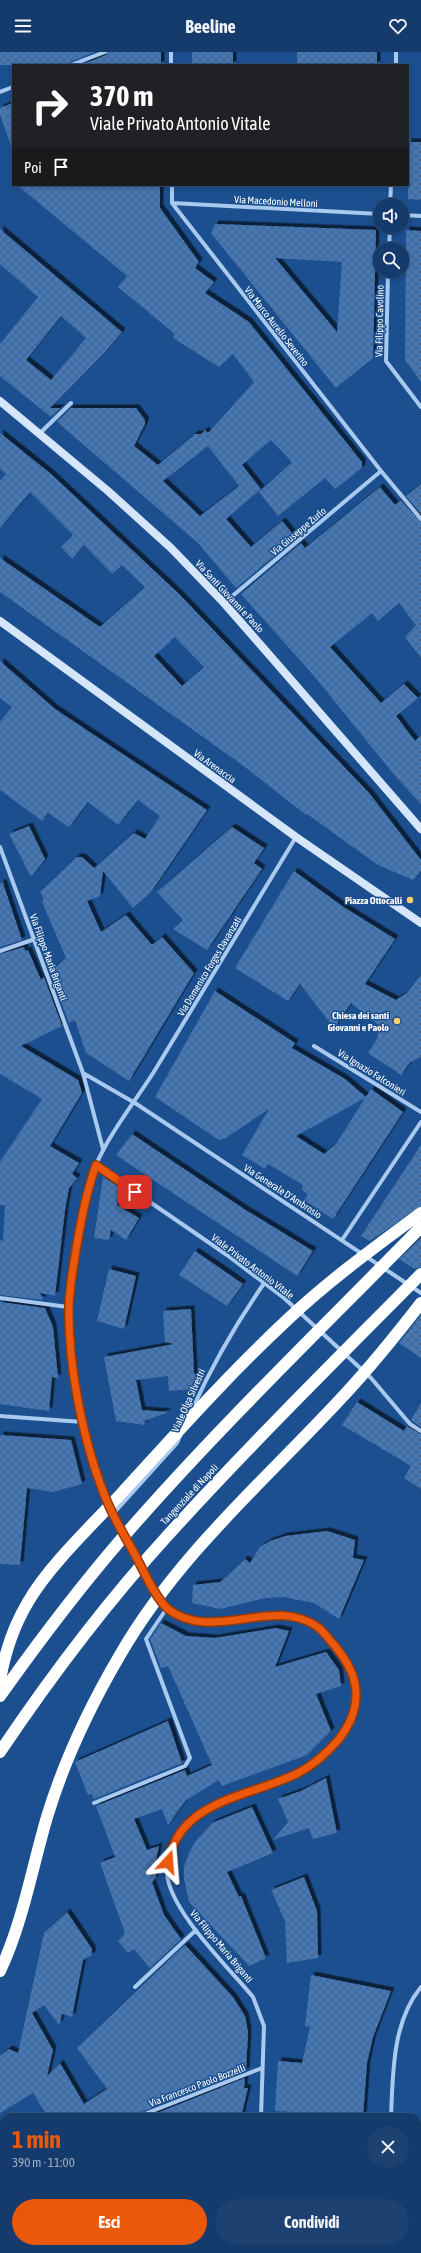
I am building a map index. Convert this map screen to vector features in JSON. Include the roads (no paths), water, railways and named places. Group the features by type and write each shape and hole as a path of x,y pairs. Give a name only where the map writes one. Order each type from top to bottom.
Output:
{"highway":[{"path":"0,1680 8,1643 28,1601 58,1563 212,1396 285,1322 337,1277 421,1213"},
{"name":"Tangenziale di Napoli","path":"0,1696 68,1604 160,1496 232,1419 421,1228"},
{"name":"Tangenziale di Napoli","path":"0,1752 81,1641 168,1535 228,1470 421,1274"},
{"path":"0,1971 20,1916 48,1814 72,1750 100,1691 143,1618 184,1564 223,1521 346,1394 376,1360 421,1303"}],"main road":[{"name":"Via Santi Giovanni e Paolo","path":"0,401 172,548 224,603 421,829"},
{"name":"Via Arenaccia","path":"0,622 296,837 421,923"}],"street":[{"path":"74,64 105,52"},
{"path":"171,52 171,64"},
{"path":"396,52 396,64"},
{"path":"0,92 12,87"},
{"path":"172,186 172,203"},
{"path":"390,198 391,186"},
{"name":"Via Macedonio Melloni","path":"172,203 373,214"},
{"name":"Via Marco Aurelio Severino","path":"172,203 381,471 421,519"},
{"path":"409,215 421,216"},
{"name":"Via Filippo Cavolino","path":"388,278 386,361 421,407"},
{"path":"39,434 71,403"},
{"name":"Via Giuseppe Zurlo","path":"224,603 381,471"},
{"name":"Via Domenico Forges Davanzati","path":"135,1103 296,837"},
{"name":"Via Filippo Maria Briganti","path":"0,847 83,1073 103,1149"},
{"path":"0,951 35,939"},
{"name":"Via Ignazio Falconieri","path":"314,1046 421,1112"},
{"path":"83,1073 135,1103"},
{"name":"Via Filippo Maria Briganti","path":"135,1103 103,1149 86,1193 68,1307 70,1347 83,1422 100,1485 113,1514 167,1608 184,1619 211,1622 286,1616 302,1620 318,1628 331,1641 342,1655 355,1680 356,1706 351,1720 331,1749 316,1762 286,1779 204,1809 191,1820 179,1836 170,1852 167,1872 172,1890 186,1918 253,1996 264,2026 261,2113"},
{"name":"Via Generale D'Ambrosio","path":"135,1103 421,1293"},
{"path":"342,1240 421,1122"},
{"name":"Viale Privato Antonio Vitale","path":"96,1165 265,1282 371,1378 410,1424 421,1431"},
{"name":"Viale Olga Silvestri","path":"113,1514 177,1443 210,1370 233,1329 265,1282"},
{"path":"0,1298 68,1307"},
{"path":"0,1416 83,1422"},
{"path":"94,1803 185,1766 189,1763 190,1758 146,1639 167,1608"},
{"path":"134,1987 196,1930"},
{"path":"391,2113 393,2071 400,2028 410,2000 421,1987"},
{"name":"Via Francesco Paolo Bozzelli","path":"147,2113 262,2068"}],"place":[{"name":"Piazza Ottocalli","path":"410,900"},
{"name":"Chiesa dei santi Giovanni e Paolo","path":"397,1021"}]}
